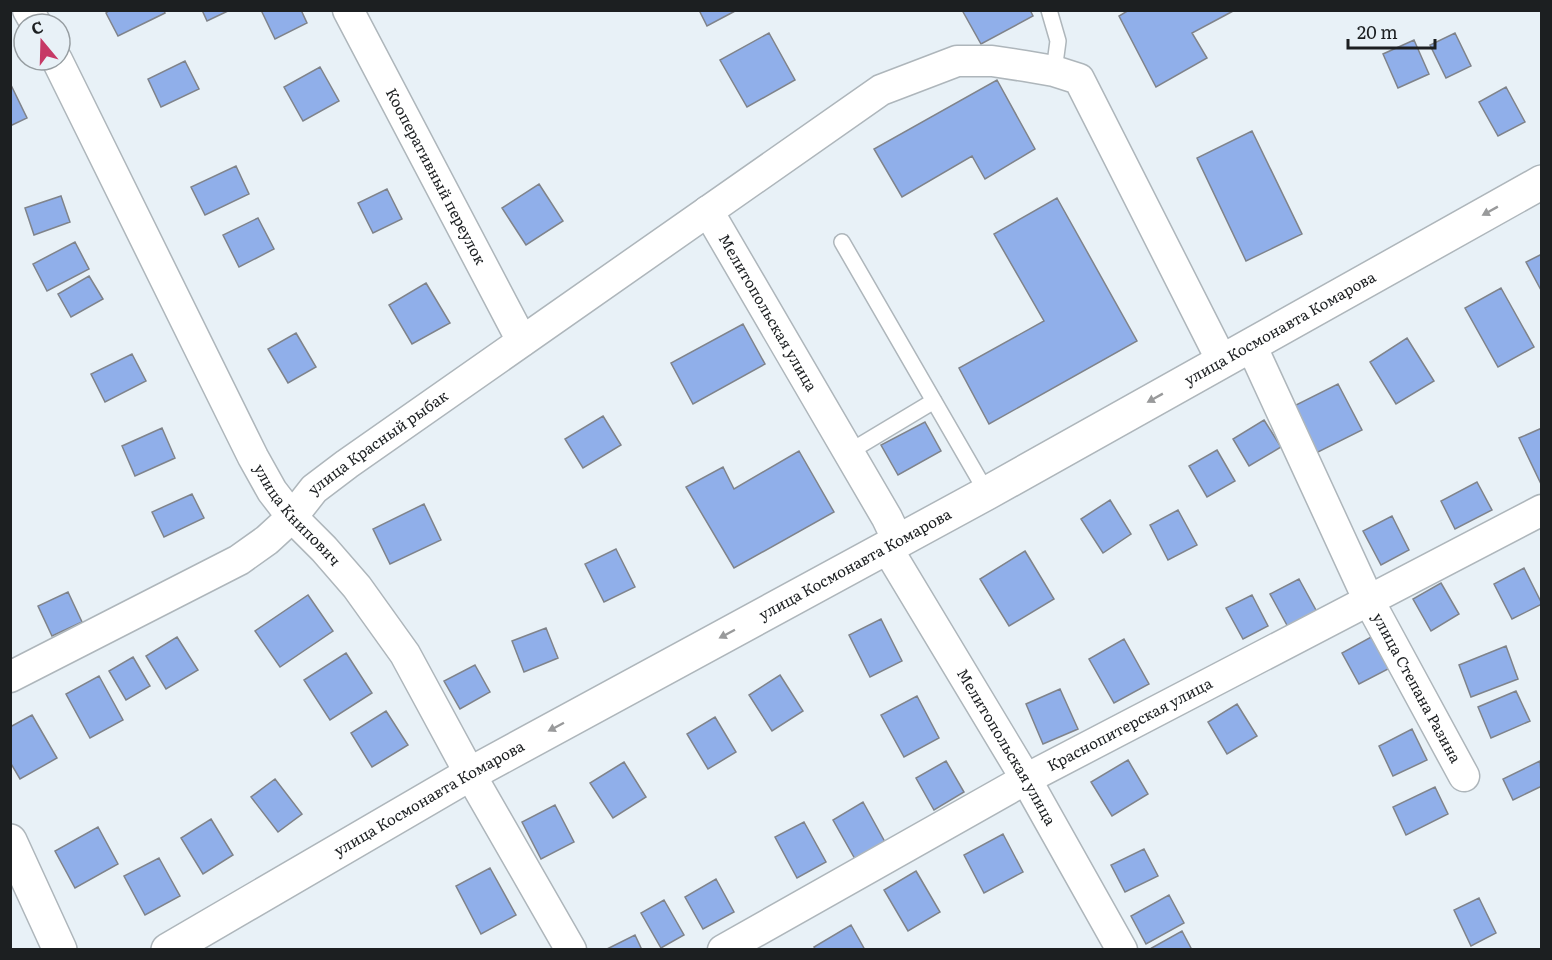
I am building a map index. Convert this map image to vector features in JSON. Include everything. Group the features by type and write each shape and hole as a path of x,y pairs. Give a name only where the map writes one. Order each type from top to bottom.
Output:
{"main road":[{"name":"улица Космонавта Комарова","path":"168,950 470,774 987,493 1542,182"},
{"path":"10,841 60,950"}],"street":[{"name":"Кооперативный переулок","path":"348,10 522,341"},
{"name":"улица Красный рыбак","path":"10,677 239,560 267,540 292,517 314,489 339,470 881,90 957,61 992,61 1054,71"},
{"path":"1054,71 1079,79 1222,361"},
{"name":"улица Книпович","path":"63,72 253,457 272,491 292,517 357,587 405,654 470,774 572,950"},
{"name":"Мелитопольская улица","path":"708,211 849,452 893,544 1122,950"},
{"name":"улица Степана Разина","path":"1251,345 1369,601 1464,776"},
{"name":"Краснопитерская улица","path":"723,950 1026,779 1542,510"}],"lane":[{"path":"1049,10 1058,41 1054,71"},
{"path":"842,242 987,493"},
{"path":"849,452 934,402"}],"building":[{"path":"110,10 164,10 165,13 118,36 106,13"},
{"path":"202,10 230,10 207,21"},
{"path":"261,10 301,10 307,23 275,39"},
{"path":"699,10 737,10 707,26"},
{"path":"962,10 1030,10 1033,16 981,44"},
{"path":"1129,10 1235,10 1192,33 1207,58 1156,87 1119,16"},
{"path":"769,33 795,80 747,107 720,60"},
{"path":"1455,33 1471,66 1446,78 1430,45"},
{"path":"1414,40 1429,74 1398,88 1383,54"},
{"path":"185,61 199,89 161,107 148,79"},
{"path":"320,67 339,101 303,121 284,87"},
{"path":"997,80 1035,149 985,179 972,156 902,197 874,149"},
{"path":"10,83 27,118 10,126"},
{"path":"1506,87 1525,122 1498,136 1479,102"},
{"path":"1252,131 1302,234 1246,261 1197,158"},
{"path":"236,166 249,194 205,215 191,187"},
{"path":"539,184 563,221 526,245 502,208"},
{"path":"387,189 402,219 373,233 358,203"},
{"path":"61,196 70,222 34,235 25,208"},
{"path":"1057,198 1137,341 989,424 959,368 1044,321 994,234"},
{"path":"258,218 274,249 239,267 223,235"},
{"path":"75,242 89,269 47,291 33,264"},
{"path":"1542,254 1542,292 1526,262"},
{"path":"89,276 103,299 71,317 58,294"},
{"path":"426,283 450,323 412,344 389,305"},
{"path":"1501,288 1534,347 1498,367 1465,308"},
{"path":"743,324 765,364 693,404 671,363"},
{"path":"296,333 316,367 288,383 268,349"},
{"path":"1407,338 1434,381 1396,404 1370,362"},
{"path":"132,354 146,381 105,402 91,374"},
{"path":"1338,384 1362,430 1314,454 1290,408"},
{"path":"603,416 621,445 583,468 565,439"},
{"path":"1264,420 1281,447 1249,466 1233,439"},
{"path":"925,422 941,451 898,475 881,445"},
{"path":"162,428 175,458 135,476 122,446"},
{"path":"1542,428 1542,483 1541,484 1519,438"},
{"path":"1217,450 1235,481 1207,497 1189,466"},
{"path":"799,451 834,512 734,568 686,487 723,467 734,489"},
{"path":"1477,482 1492,510 1455,529 1441,501"},
{"path":"192,494 204,518 164,537 152,512"},
{"path":"1110,500 1131,534 1103,553 1081,519"},
{"path":"424,504 441,540 390,564 373,529"},
{"path":"1178,510 1197,545 1168,560 1150,525"},
{"path":"1392,516 1409,550 1381,565 1363,531"},
{"path":"616,549 635,587 604,602 585,564"},
{"path":"1025,551 1054,599 1009,626 980,579"},
{"path":"1524,568 1542,604 1512,619 1494,584"},
{"path":"1299,579 1317,612 1288,627 1270,594"},
{"path":"1441,583 1459,614 1431,631 1413,599"},
{"path":"68,592 82,622 52,636 38,606"},
{"path":"308,595 333,631 280,667 255,631"},
{"path":"1252,595 1268,626 1243,639 1226,608"},
{"path":"881,619 902,661 870,677 849,635"},
{"path":"546,628 558,658 524,672 512,641"},
{"path":"1373,636 1390,668 1359,684 1342,653"},
{"path":"177,637 198,670 166,689 146,656"},
{"path":"1124,639 1149,684 1114,703 1089,659"},
{"path":"1506,646 1518,679 1471,697 1459,665"},
{"path":"346,653 372,693 330,720 304,680"},
{"path":"133,657 150,686 126,700 109,671"},
{"path":"475,665 490,692 460,709 444,681"},
{"path":"780,675 803,711 772,731 749,695"},
{"path":"99,676 123,720 90,738 66,694"},
{"path":"1060,689 1078,729 1043,744 1026,704"},
{"path":"1516,691 1530,721 1491,738 1478,707"},
{"path":"917,696 939,738 904,757 881,715"},
{"path":"1237,704 1257,736 1227,754 1208,722"},
{"path":"386,711 408,745 372,767 351,733"},
{"path":"32,715 57,758 20,779 10,762 10,727"},
{"path":"715,717 736,752 708,769 687,734"},
{"path":"1412,729 1427,760 1393,776 1379,746"},
{"path":"1128,760 1148,794 1112,816 1091,782"},
{"path":"946,761 964,792 934,810 916,778"},
{"path":"1540,761 1542,786 1513,800 1503,779"},
{"path":"624,762 646,797 613,818 590,783"},
{"path":"275,779 302,814 278,832 251,797"},
{"path":"1435,787 1448,814 1406,835 1393,807"},
{"path":"863,802 885,842 855,859 833,820"},
{"path":"555,805 574,842 541,859 522,822"},
{"path":"211,819 233,855 203,874 181,838"},
{"path":"804,822 826,862 797,878 775,837"},
{"path":"98,827 118,864 75,888 55,851"},
{"path":"1003,834 1023,872 984,893 964,855"},
{"path":"1144,849 1158,876 1125,892 1111,865"},
{"path":"159,858 180,896 145,915 124,876"},
{"path":"490,868 516,915 481,934 456,886"},
{"path":"916,871 940,912 908,931 884,890"},
{"path":"716,879 734,912 703,929 685,897"},
{"path":"1169,895 1184,923 1146,944 1131,916"},
{"path":"1479,898 1496,933 1471,946 1454,910"},
{"path":"664,900 684,935 661,948 641,913"},
{"path":"851,925 865,950 816,950 814,947"},
{"path":"1182,931 1192,950 1148,950"},
{"path":"635,935 642,950 605,950"}]}
